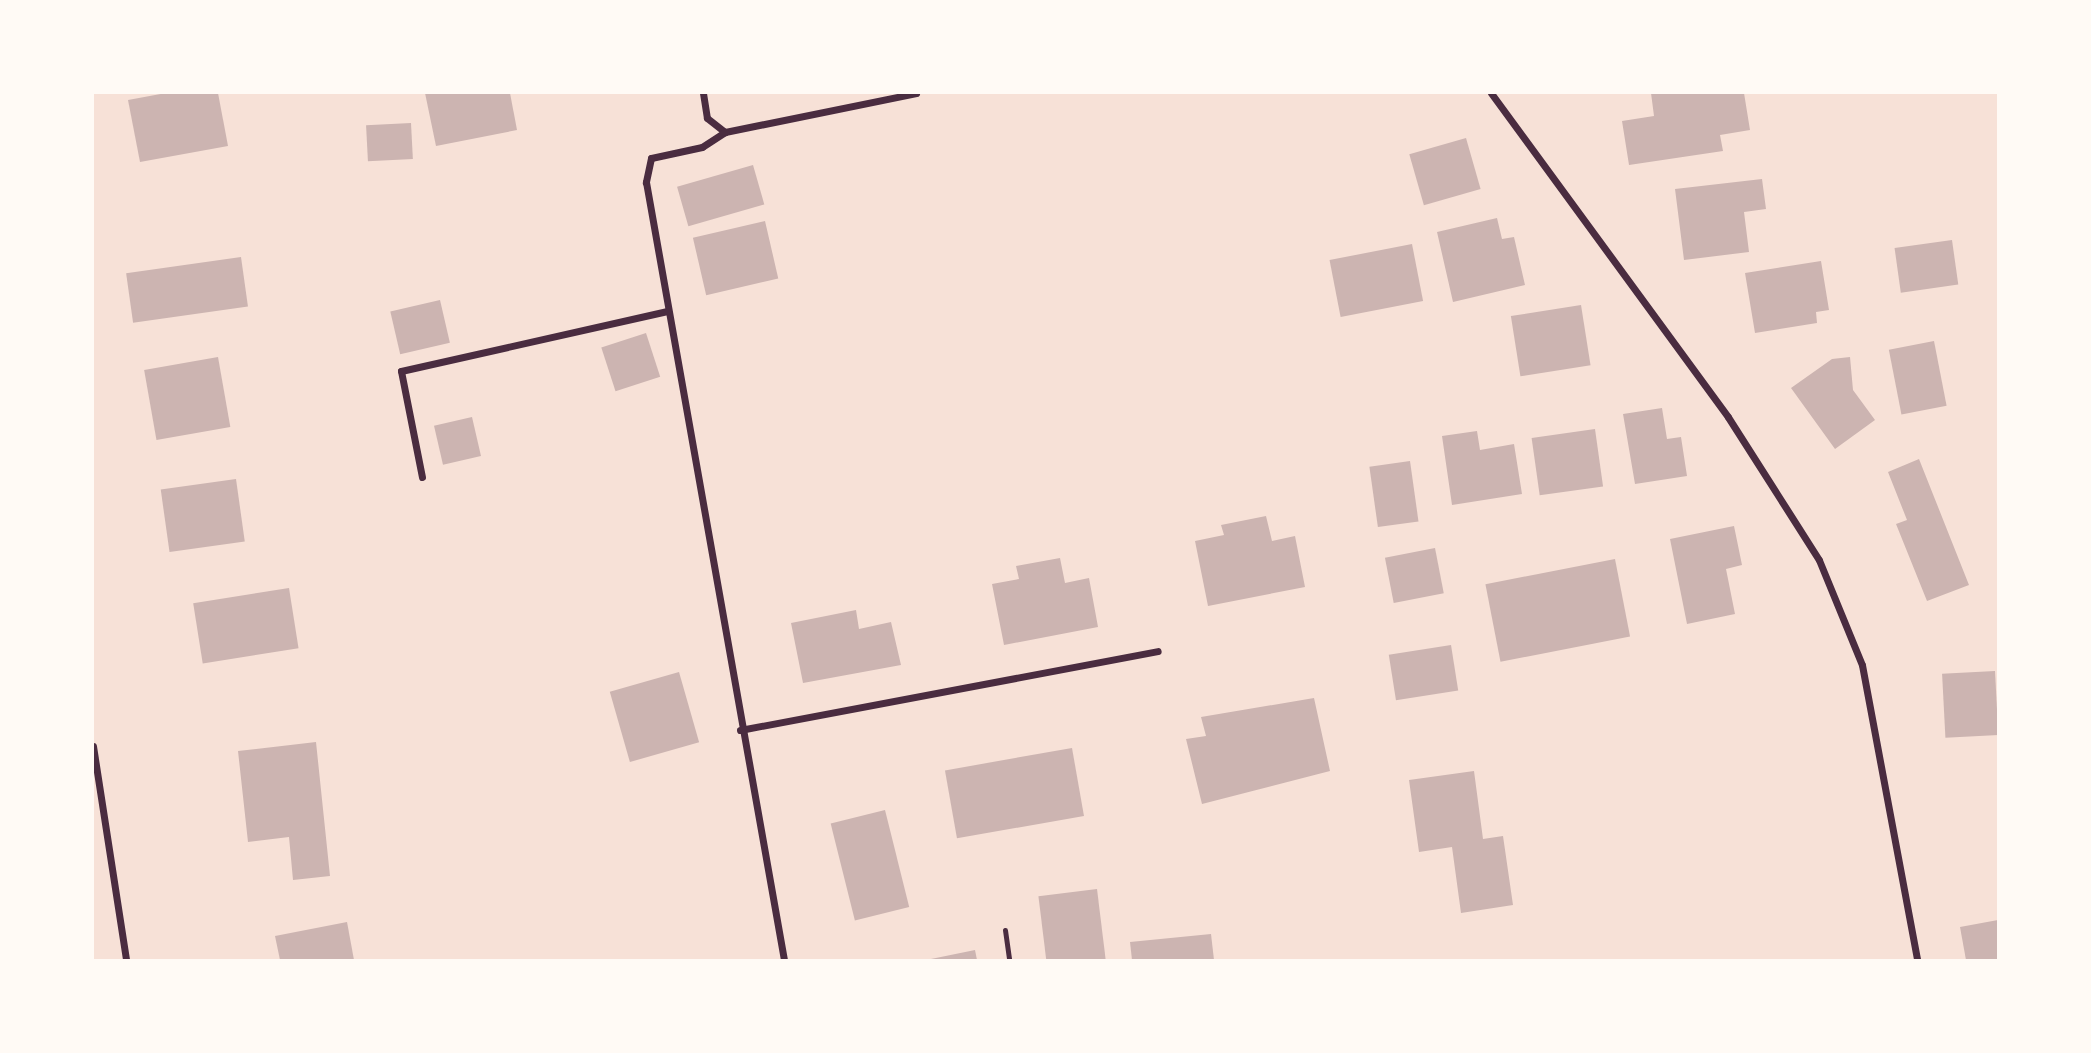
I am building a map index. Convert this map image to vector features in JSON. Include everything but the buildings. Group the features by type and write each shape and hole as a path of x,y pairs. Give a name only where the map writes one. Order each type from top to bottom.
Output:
{"street":[{"path":"703,93 707,118 725,132"},
{"path":"784,960 740,730 646,182 651,158 702,147 725,132 916,93"},
{"path":"1490,93 1728,417 1819,560 1862,665 1917,960"},
{"path":"422,477 401,371 667,311"},
{"path":"740,730 1158,651"},
{"path":"93,746 126,960"}],"lane":[{"path":"1005,930 1009,960"}]}
